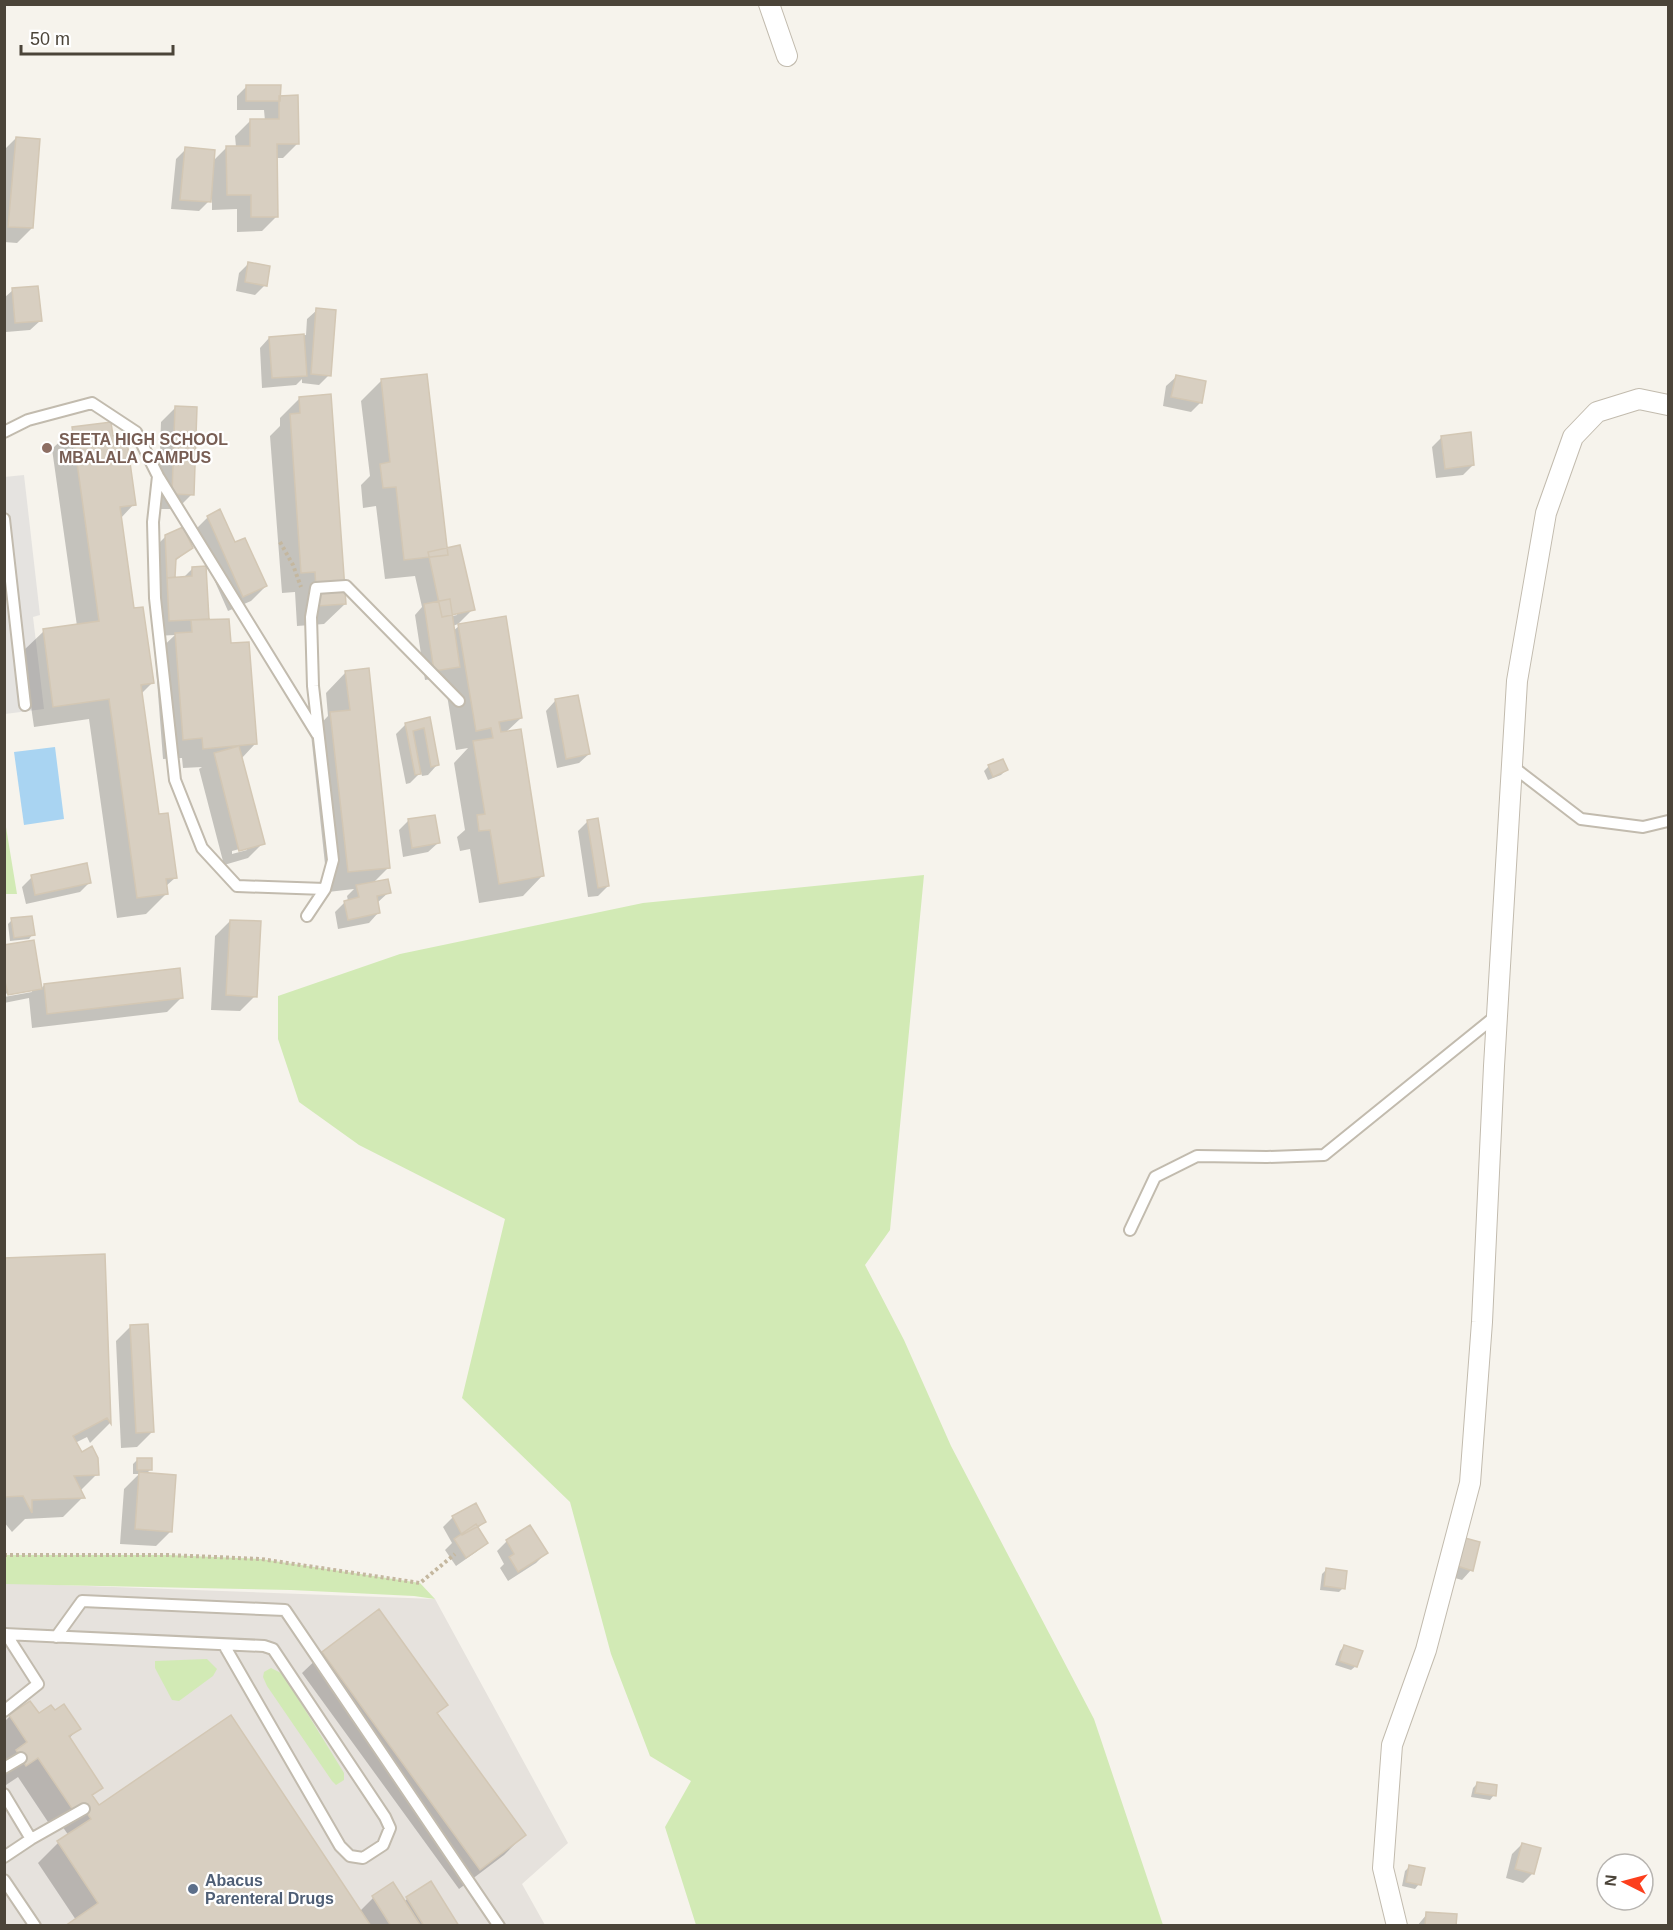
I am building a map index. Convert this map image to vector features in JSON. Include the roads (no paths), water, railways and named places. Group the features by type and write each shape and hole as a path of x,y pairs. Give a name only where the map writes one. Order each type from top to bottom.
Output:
{"street":[{"path":"769,4 787,56"},
{"path":"1397,1926 1383,1868 1392,1745 1426,1650 1470,1483 1482,1322 1517,681 1546,513 1573,437 1597,412 1640,399 1668,405"}],"lane":[{"path":"4,432 28,420 92,403 136,432 158,476 319,737"},
{"path":"158,476 153,522 156,598 175,780 186,809 202,848 237,886 325,890"},
{"path":"4,519 26,705"},
{"path":"307,916 325,890 333,860 313,686 311,617 316,588 346,586 459,701"},
{"path":"1512,766 1581,819 1643,827 1668,821"},
{"path":"1130,1230 1155,1178 1197,1156 1324,1155 1497,1015"},
{"path":"56,1637 82,1601 285,1610 499,1926"},
{"path":"5,1634 56,1637 224,1644 264,1646 273,1649 385,1817 390,1828 383,1845 363,1858 350,1856 340,1846 224,1644"},
{"path":"4,1711 38,1684 5,1634"},
{"path":"4,1768 21,1758"},
{"path":"4,1794 31,1839"},
{"path":"4,1857 84,1809"},
{"path":"4,1880 35,1926"}],"water":[{"path":"55,747 64,819 24,825 14,752"}],"place":[{"name":"SEETA HIGH SCHOOL MBALALA CAMPUS","path":"47,448"},
{"name":"Abacus Parenteral Drugs","path":"193,1889"}]}
